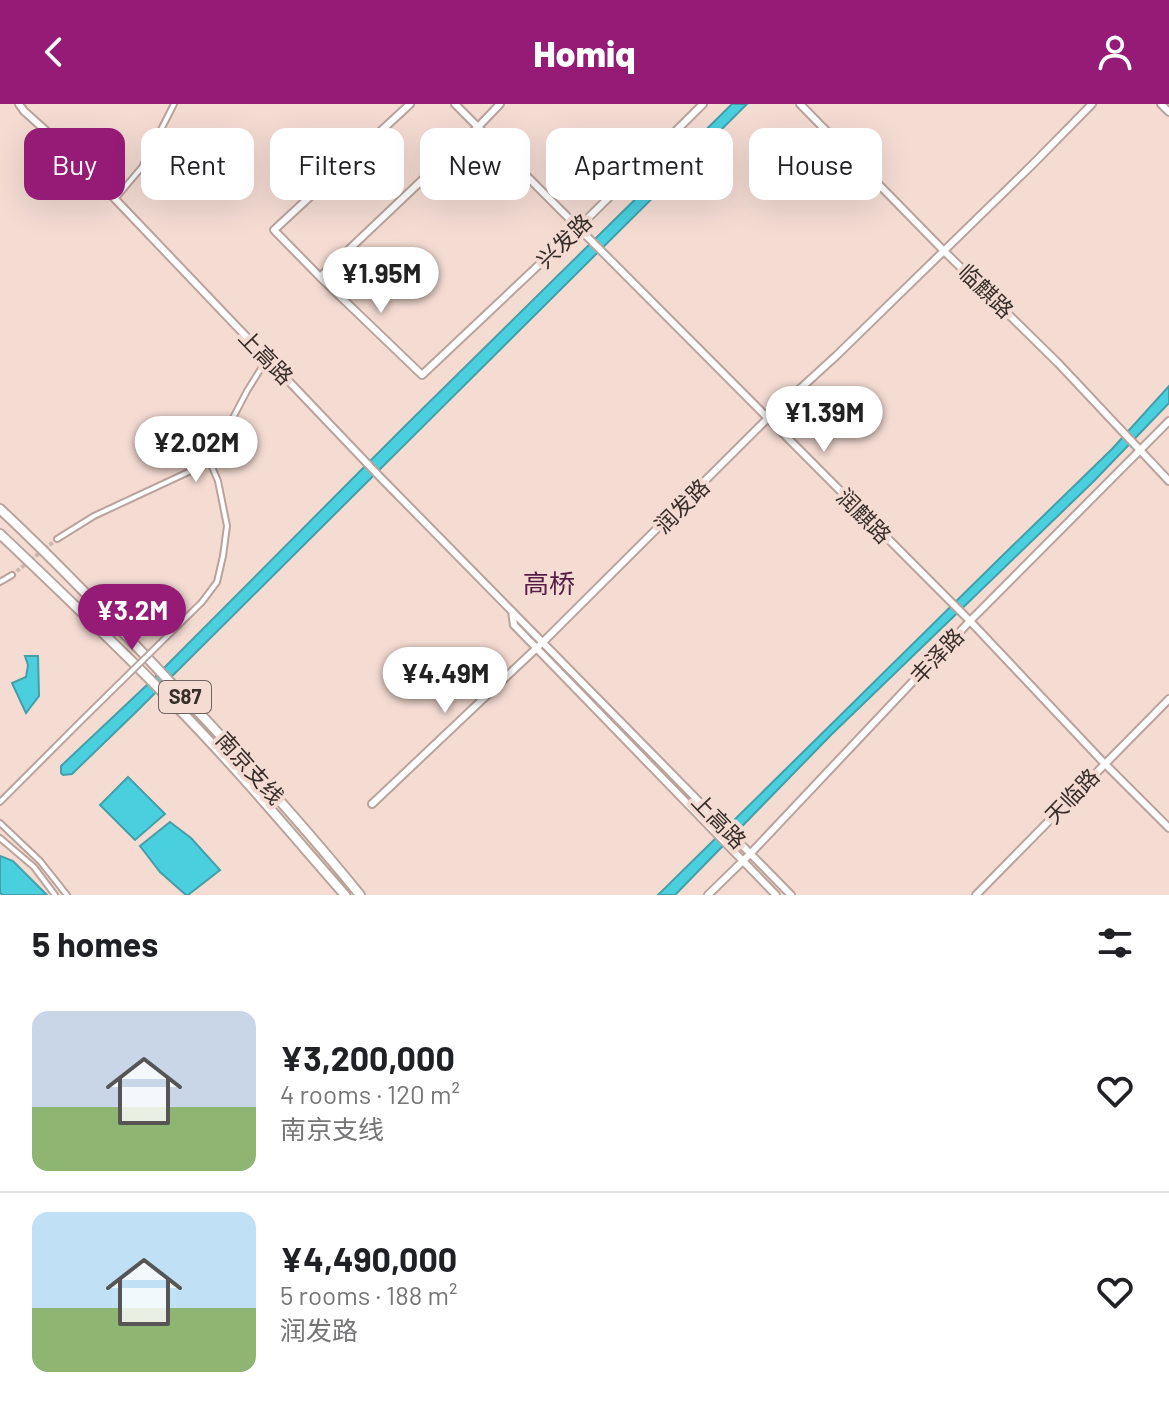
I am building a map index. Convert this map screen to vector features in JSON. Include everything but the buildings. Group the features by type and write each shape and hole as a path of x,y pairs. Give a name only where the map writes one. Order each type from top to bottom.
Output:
{"highway":[{"name":"南京支线","path":"0,509 123,631 251,768 360,895"},
{"name":"南京支线","path":"0,534 176,706 345,895"}],"street":[{"name":"上高路","path":"19,104 43,128"},
{"path":"125,187 142,167 174,104"},
{"path":"410,104 274,230 320,277 500,104"},
{"name":"润麒路","path":"455,104 970,621 1169,828"},
{"name":"兴发路","path":"320,277 422,375 578,228 703,104"},
{"name":"临麒路","path":"800,104 1058,363 1169,481"},
{"name":"润发路","path":"372,804 541,645 767,419 836,356 1092,104"},
{"path":"1161,104 1169,112"},
{"name":"上高路","path":"116,200 512,611 514,625 541,645 791,895"},
{"path":"57,539 94,516 210,462 247,391 268,359"},
{"name":"丰泽路","path":"708,895 970,621 1169,421"},
{"path":"0,802 202,602 217,582 227,526 218,481 210,462"},
{"path":"0,582 12,575"},
{"name":"上高路","path":"541,645 776,895"},
{"name":"天临路","path":"976,895 1169,699"},
{"path":"0,823 40,861 67,895"},
{"path":"0,838 34,867 55,895"}],"water":[{"path":"732,104 747,104 723,128 708,128"},
{"path":"635,200 651,200 135,713 72,774 63,775 61,766 149,683"},
{"path":"1169,386 1169,403 1094,481 831,735 675,895 658,895 1112,449"},
{"path":"25,656 38,656 39,696 26,713 12,683 26,677 28,665"},
{"path":"128,777 165,814 135,840 100,805"},
{"path":"170,822 191,838 220,870 188,895 160,872 140,846"},
{"path":"0,856 13,861 47,895 0,893"}],"tunnel":[{"path":"12,575 57,539"}],"district":[{"name":"高桥","path":"549,584"}]}
